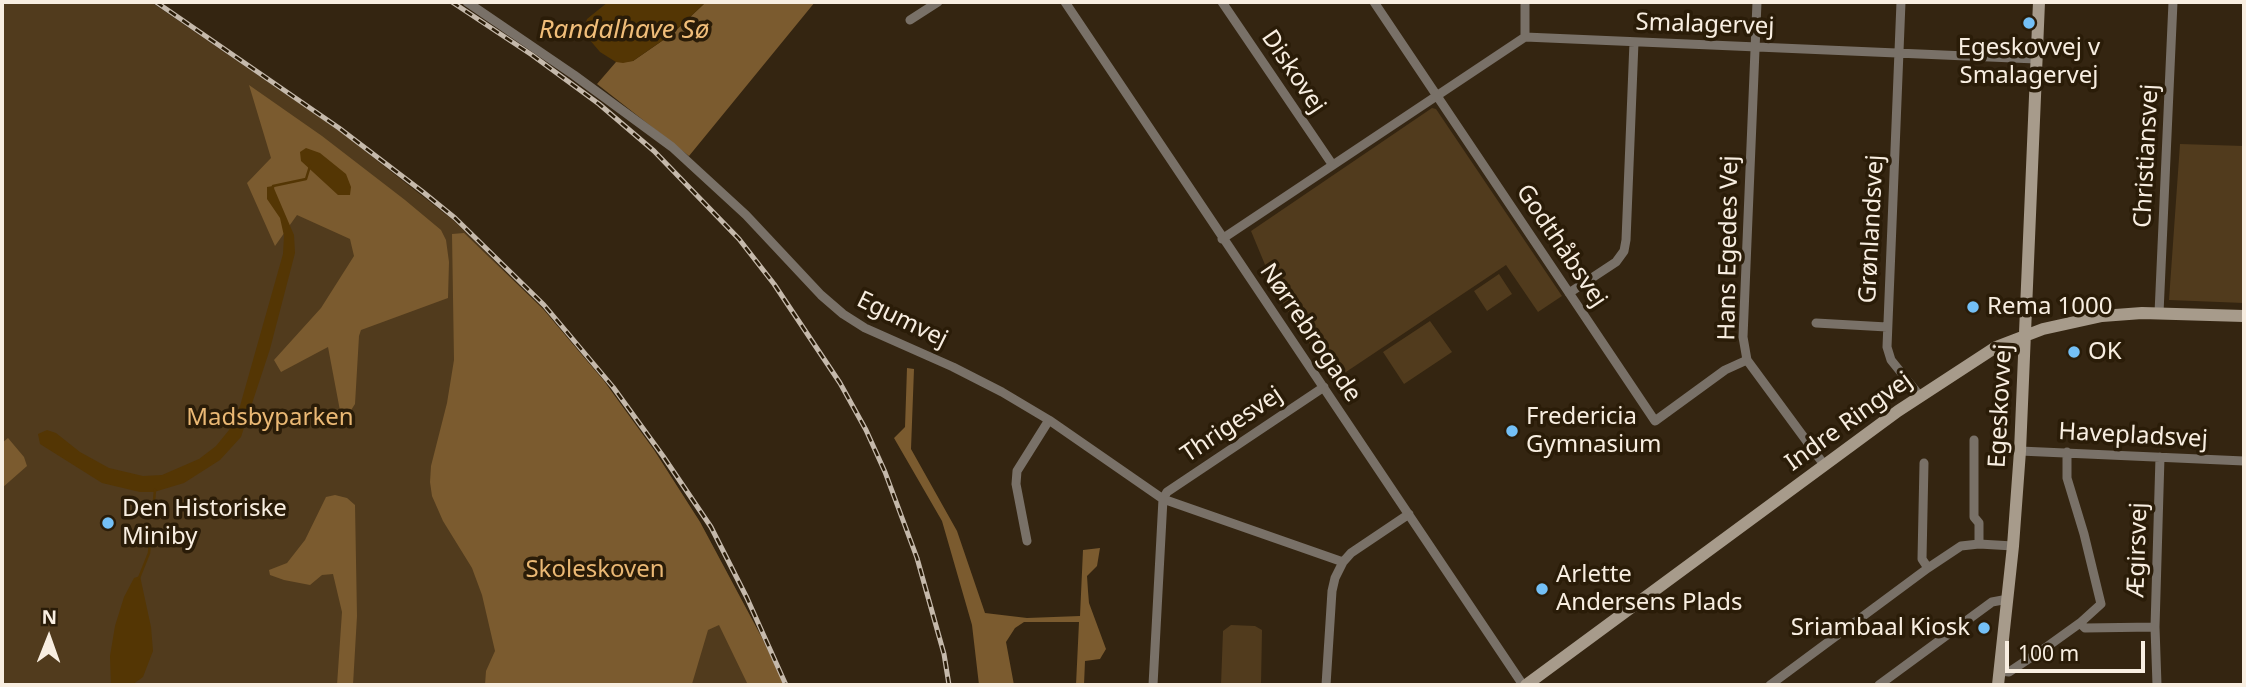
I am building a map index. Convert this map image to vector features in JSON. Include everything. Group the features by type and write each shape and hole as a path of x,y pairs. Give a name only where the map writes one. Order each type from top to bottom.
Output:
{"street":[{"name":"Egumvej","path":"467,2 584,82 672,147 746,215 821,295 865,328 953,367 1048,420 1163,499 1343,562"},
{"path":"910,20 938,2"},
{"name":"Nørrebrogade","path":"1065,2 1525,685"},
{"name":"Diskovej","path":"1222,2 1332,164"},
{"name":"Godthåbsvej","path":"1374,2 1655,421 1725,370 1747,360"},
{"path":"1223,239 1525,37 1525,2"},
{"name":"Hans Egedes Vej","path":"1757,2 1743,337 1747,360 1825,466"},
{"name":"Grønlandsvej","path":"1901,2 1887,347 1891,360 1920,396"},
{"name":"Egeskovvej","path":"1998,685 2020,451 2039,2"},
{"name":"Christiansvej","path":"2159,313 2173,2"},
{"name":"Smalagervej","path":"1525,37 2036,59"},
{"path":"1569,293 1616,262 1624,251 1634,42"},
{"name":"Indre Ringvej","path":"1525,685 1920,396 1996,347 2025,335 2083,319 2122,314 2244,316"},
{"path":"1816,323 1887,327"},
{"name":"Thrigesvej","path":"1163,499 1167,492 1324,387"},
{"path":"1027,541 1016,484 1017,471 1048,420"},
{"path":"1974,440 1974,517 1979,523 1979,544"},
{"name":"Havepladsvej","path":"2020,451 2244,461"},
{"path":"2000,671 2009,672 2080,623 2101,604 2067,478 2067,452"},
{"name":"Ægirsvej","path":"2157,685 2155,627 2160,457"},
{"path":"1924,463 1922,559 1928,568"},
{"path":"1153,685 1163,499"},
{"path":"1326,685 1335,578 1351,553 1409,514"},
{"path":"1770,685 1928,568 1961,547 1979,544 2013,546"},
{"path":"1879,685 1992,602 2008,599"},
{"path":"2080,623 2085,628 2155,627"}],"green space":[{"name":"Madsbyparken","path":"2,2 151,2 338,130 453,220 543,309 604,381 654,450 700,522 784,685 2,685"},
{"path":"706,2 815,2 689,156 597,84 616,62 633,61 672,34"},
{"path":"249,85 322,136 405,200 441,230 446,240 449,262 448,298 361,330 355,404 346,418 342,419 341,416 328,347 281,372 274,360 321,308 354,256 350,239 297,215 275,246 247,183 271,158"},
{"path":"1432,108 1436,109 1562,296 1538,312 1506,265 1334,380 1278,296 1251,231"},
{"path":"2180,144 2244,146 2244,303 2169,300"},
{"name":"Skoleskoven","path":"464,233 543,309 604,381 654,450 700,522 784,685 748,685 719,625 708,630 690,685 485,685 486,671 495,651 482,595 472,568 443,521 432,496 430,482 431,466 447,403 454,360 452,234"},
{"path":"1499,274 1512,294 1487,311 1474,291"},
{"path":"1430,321 1452,352 1404,384 1383,352"},
{"path":"907,368 914,369 911,449 957,531 985,613 1027,618 1080,616 1083,550 1100,548 1097,566 1087,576 1089,603 1106,649 1100,659 1085,661 1084,685 1076,685 1079,622 1024,622 1015,628 1006,642 1014,685 979,685 972,625 942,521 894,438 905,427"},
{"path":"8,438 24,457 27,466 2,488 2,443"},
{"path":"335,495 347,498 355,505 357,616 353,685 337,685 342,612 333,574 322,575 310,585 270,575 269,570 287,563 305,540 326,497"},
{"path":"1231,625 1255,626 1262,630 1261,685 1221,685 1223,631"}],"water":[{"name":"Randalhave Sø","path":"608,2 706,2 672,34 633,61 623,63 616,62 600,52 583,32 587,19"},
{"path":"306,148 320,153 346,174 351,187 350,195 338,195 301,161 300,152"},
{"path":"273,186 294,235 295,253 270,349 241,437 220,460 184,483 154,492 140,492 102,483 40,444 38,434 47,430 56,433 80,452 109,468 143,476 162,475 199,459 216,446 229,430 240,406 283,254 284,236 280,218 267,199 267,187"},
{"path":"140,576 151,627 153,651 143,677 132,685 111,685 110,656 115,626 124,597 134,578"}],"waterway":[{"path":"273,188 306,179 310,166"},
{"path":"153,511 155,490"},
{"path":"139,578 149,553 151,530"}],"railway":[{"path":"156,2 339,128 423,192 455,218 544,305 613,387 711,527 786,685"},
{"path":"452,2 599,104 654,151 739,239 774,284 840,383 885,472 917,558 944,654 949,685"}],"place":[{"name":"Egeskovvej v Smalagervej","path":"2029,23"},
{"name":"Rema 1000","path":"1973,307"},
{"name":"OK","path":"2074,352"},
{"name":"Fredericia Gymnasium","path":"1512,431"},
{"name":"Den Historiske Miniby","path":"108,523"},
{"name":"Arlette Andersens Plads","path":"1542,589"},
{"name":"Sriambaal Kiosk","path":"1984,628"}]}
